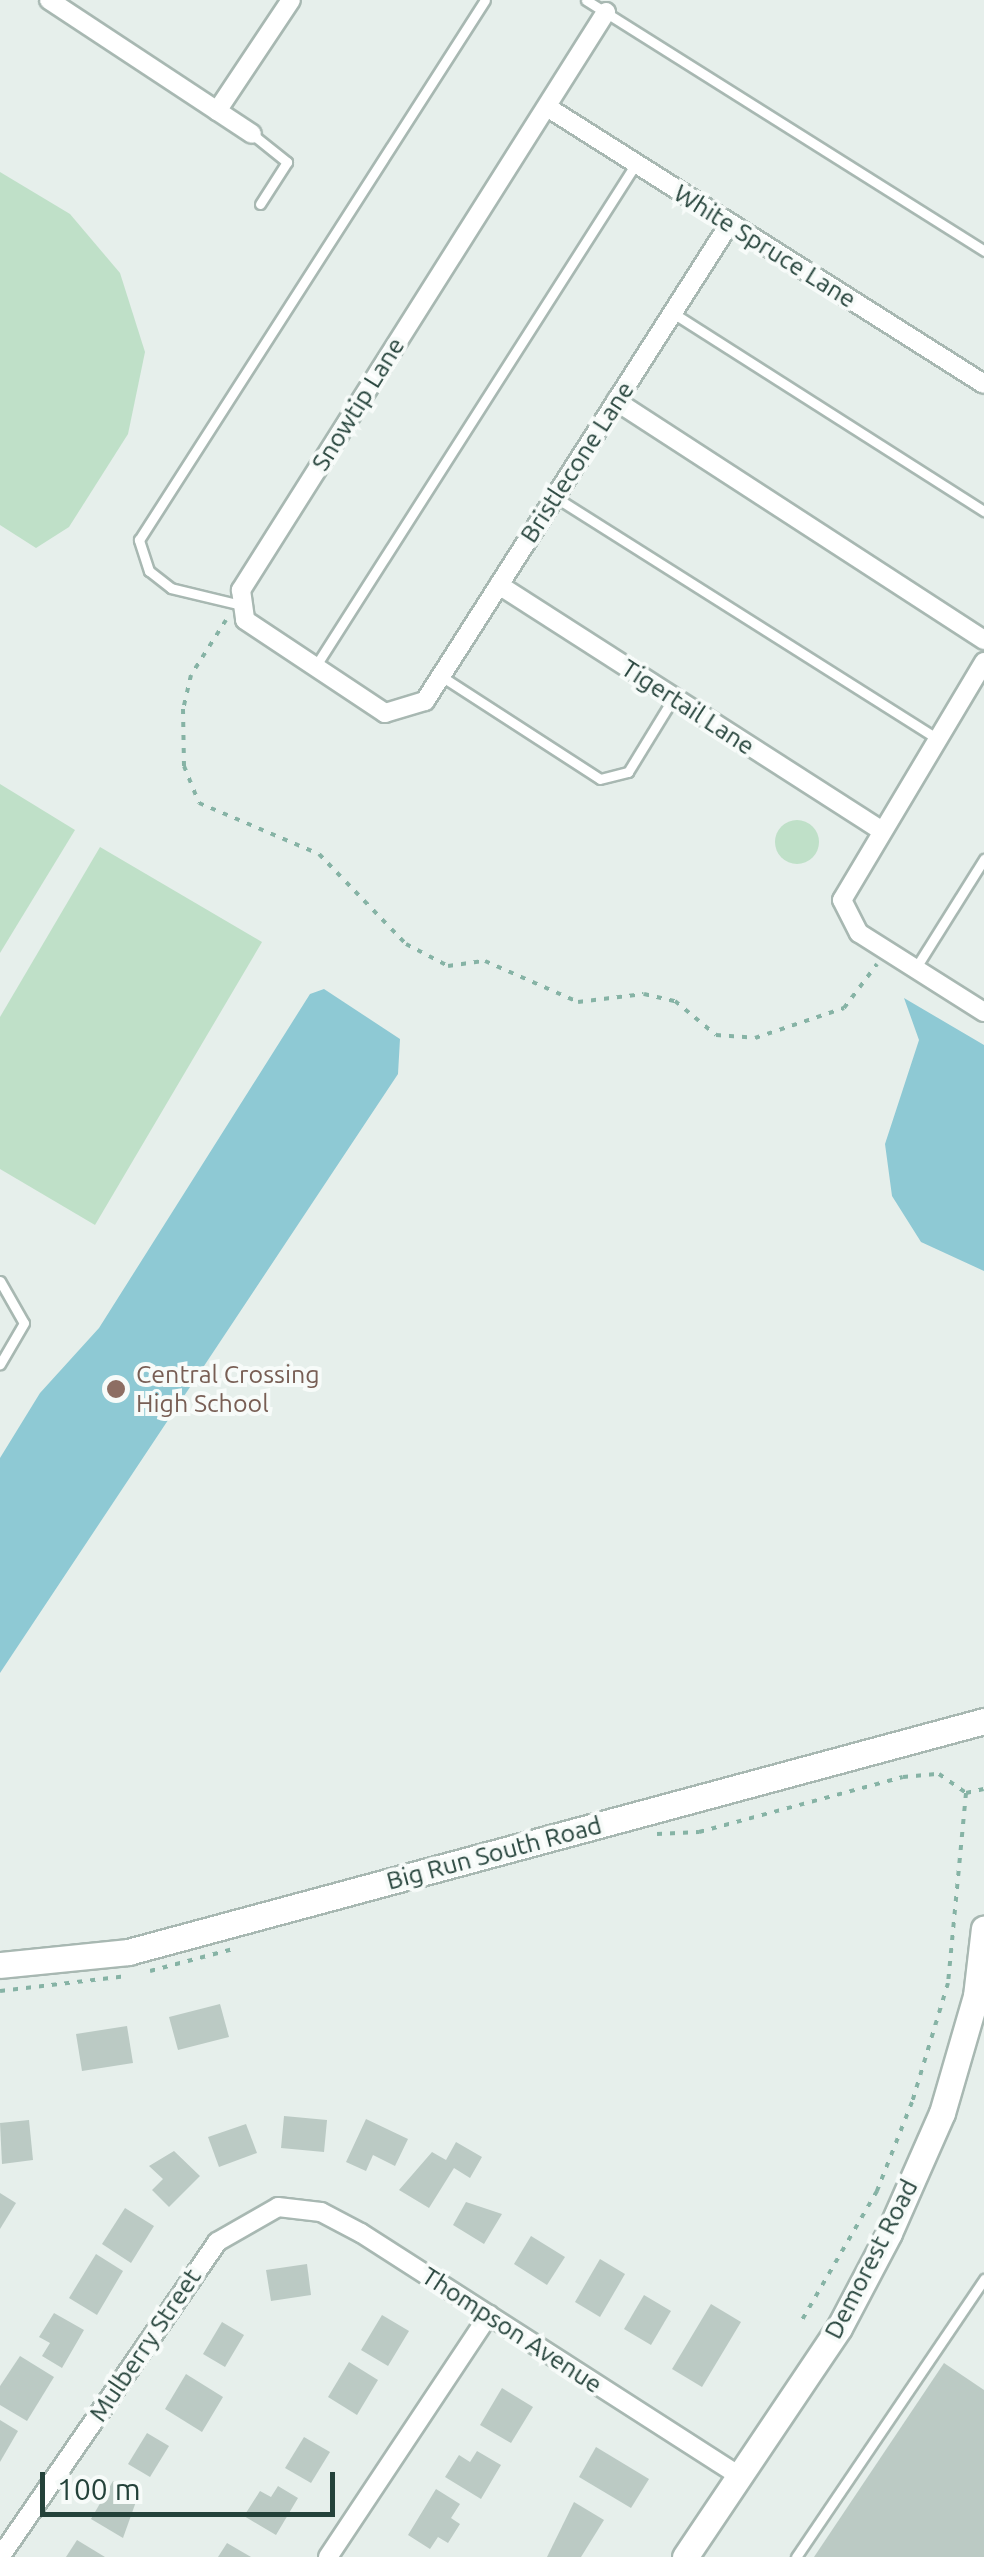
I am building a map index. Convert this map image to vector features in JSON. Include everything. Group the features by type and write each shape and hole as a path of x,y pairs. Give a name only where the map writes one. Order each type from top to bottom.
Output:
{"street":[{"path":"50,0 252,134"},
{"path":"217,111 291,0"},
{"name":"Snowtip Lane","path":"237,604 606,12"},
{"name":"White Spruce Lane","path":"546,108 984,384"},
{"name":"Bristlecone Lane","path":"314,669 385,712 425,701 730,224"},
{"path":"616,401 984,640"},
{"name":"Tigertail Lane","path":"499,585 877,828"},
{"path":"237,604 260,636 314,669"},
{"path":"984,662 877,828 842,900 859,933 984,1012"},
{"name":"Big Run South Road","path":"0,1965 128,1952 984,1721"},
{"name":"Demorest Road","path":"685,2557 839,2328 889,2234 942,2113 980,1996 984,1928"},
{"name":"Thompson Avenue","path":"278,2207 322,2212 738,2476"},
{"name":"Mulberry Street","path":"0,2557 209,2252 233,2226 278,2207"},
{"path":"328,2557 489,2316"}],"lane":[{"path":"237,604 171,588 148,571 138,540 485,0"},
{"path":"586,0 984,251"},
{"path":"252,134 287,162 260,204"},
{"path":"314,669 635,165"},
{"path":"672,313 984,510"},
{"path":"555,497 935,738"},
{"path":"441,676 600,779 628,772 674,698"},
{"path":"915,969 984,859"},
{"path":"0,1281 24,1323 0,1364"},
{"path":"796,2557 982,2286"}],"path":[{"path":"237,604 191,674 182,709 184,766 199,803 319,854 406,944 448,966 485,962 578,1002 644,994 675,1001 716,1036 756,1038 844,1008 885,950"},
{"path":"653,1834 699,1832 902,1777 938,1774 966,1793 984,1790"},
{"path":"799,2325 878,2191 912,2102 948,1983 966,1793"},
{"path":"0,1990 108,1980 243,1946"}],"green space":[{"path":"0,172 70,214 120,273 145,352 128,434 69,527 36,548 0,525"},
{"path":"0,784 75,830 0,953"},
{"path":"797,820 813,826 819,842 813,858 797,864 781,858 775,842 781,826"},
{"path":"100,847 262,942 95,1225 0,1169 0,1017"}],"water":[{"path":"324,989 400,1039 398,1074 0,1673 0,1458 40,1393 99,1328 310,994"},
{"path":"904,998 984,1045 984,1271 921,1242 892,1196 885,1144 919,1040"}],"building":[{"path":"220,2004 229,2037 178,2050 169,2017"},
{"path":"127,2026 133,2063 82,2071 76,2034"},
{"path":"284,2116 327,2120 324,2152 281,2148"},
{"path":"366,2119 408,2139 395,2166 373,2155 366,2171 346,2162"},
{"path":"29,2120 33,2160 2,2164 0,2123"},
{"path":"246,2124 257,2153 219,2167 208,2137"},
{"path":"456,2142 482,2157 470,2178 454,2168 429,2208 399,2190 432,2152 446,2160"},
{"path":"174,2151 200,2176 169,2207 152,2190 163,2179 149,2166"},
{"path":"0,2193 16,2203 0,2229"},
{"path":"466,2202 502,2214 484,2244 453,2225"},
{"path":"125,2208 154,2226 131,2263 102,2244"},
{"path":"531,2236 565,2257 547,2285 514,2264"},
{"path":"96,2254 123,2271 97,2315 69,2298"},
{"path":"600,2259 625,2274 600,2317 575,2302"},
{"path":"307,2264 311,2295 271,2301 266,2270"},
{"path":"644,2295 671,2311 651,2345 624,2329"},
{"path":"711,2304 741,2322 702,2387 672,2369"},
{"path":"54,2313 84,2330 62,2368 42,2356 50,2343 39,2337"},
{"path":"382,2315 409,2331 388,2366 361,2350"},
{"path":"222,2322 244,2335 225,2367 203,2354"},
{"path":"20,2356 54,2377 27,2421 0,2405 0,2386"},
{"path":"349,2362 378,2380 357,2415 328,2397"},
{"path":"944,2363 984,2390 984,2557 814,2557"},
{"path":"186,2374 223,2397 202,2432 165,2409"},
{"path":"502,2388 533,2407 511,2443 480,2425"},
{"path":"0,2420 18,2431 0,2462"},
{"path":"147,2433 169,2446 150,2477 128,2464"},
{"path":"304,2437 330,2452 311,2483 285,2468"},
{"path":"596,2447 649,2479 631,2508 579,2477"},
{"path":"477,2451 501,2465 481,2499 445,2477 459,2455 470,2462"},
{"path":"113,2481 138,2496 123,2538 91,2519"},
{"path":"278,2486 298,2498 276,2535 244,2516 260,2491 271,2497"},
{"path":"436,2489 460,2504 451,2518 460,2524 448,2543 438,2537 430,2549 408,2535"},
{"path":"574,2502 604,2520 581,2557 547,2557"},
{"path":"77,2540 105,2557 66,2557"},
{"path":"227,2543 251,2557 218,2557"}],"place":[{"name":"Central Crossing High School","path":"116,1389"}]}
